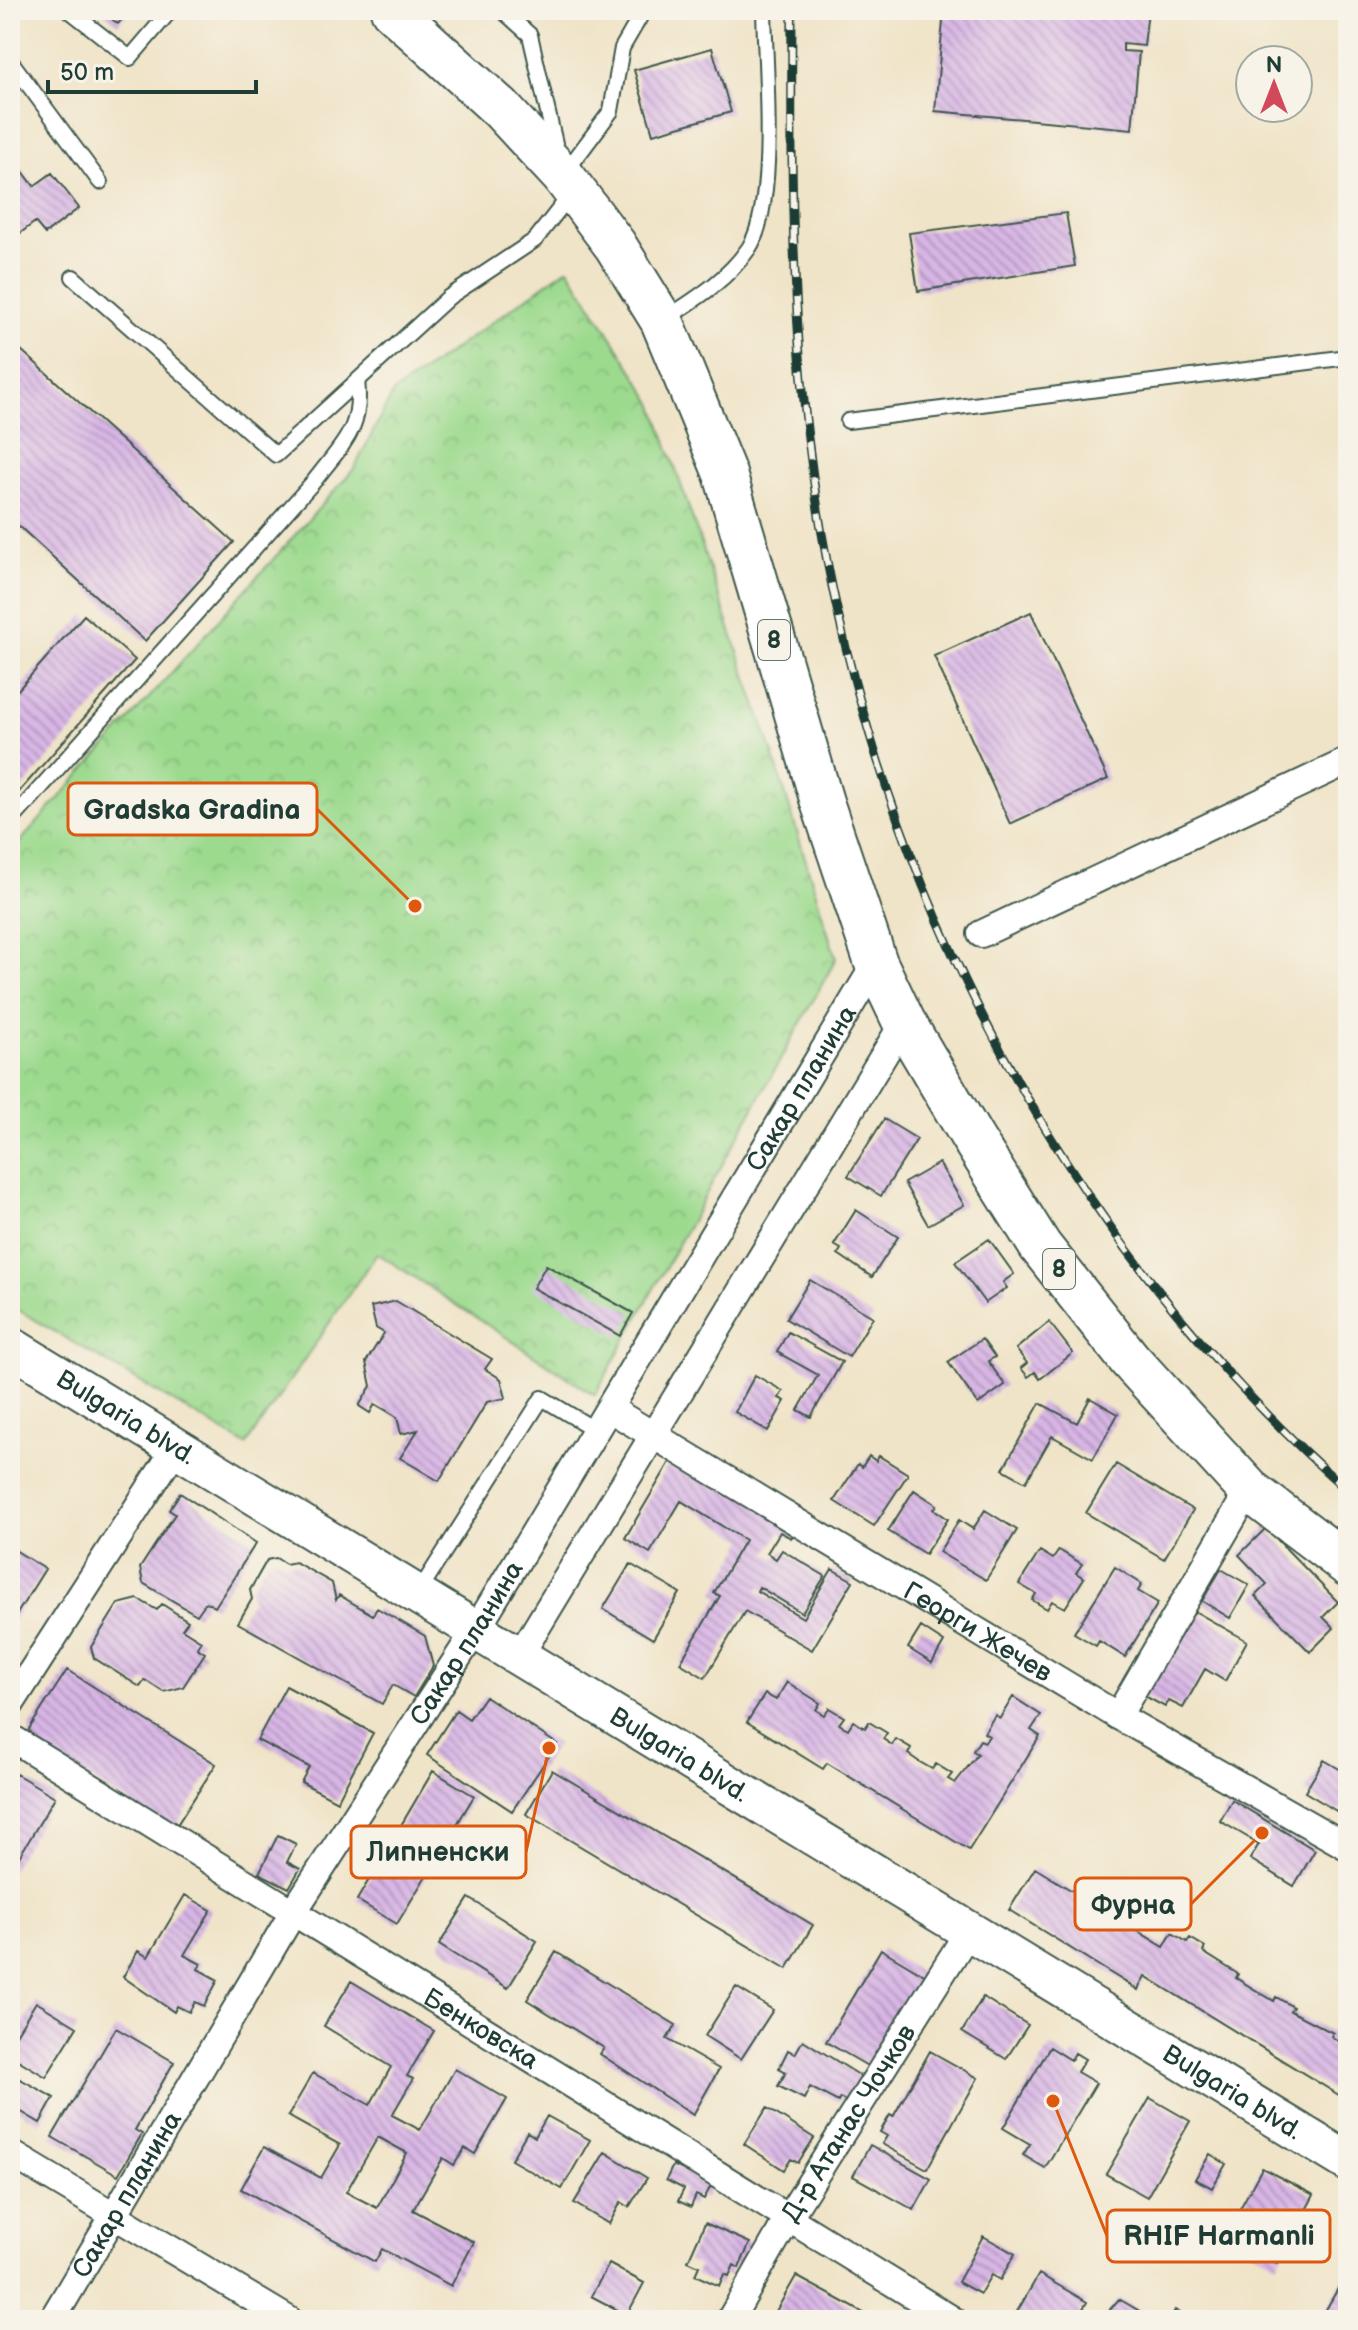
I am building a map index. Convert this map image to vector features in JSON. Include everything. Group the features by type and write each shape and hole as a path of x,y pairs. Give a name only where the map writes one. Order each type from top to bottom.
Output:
{"main road":[{"name":"8","path":"392,10 501,109 568,183 615,245 662,321 725,474 822,802 876,963 904,1022 1040,1246 1130,1360 1249,1490 1348,1565"}],"street":[{"path":"981,934 1348,761"},
{"name":"Сакар планина","path":"52,2320 294,1911 477,1628 876,963"},
{"name":"Сакар планина","path":"520,1655 651,1434 904,1022"},
{"name":"Bulgaria blvd.","path":"10,1346 1348,2162"},
{"name":"Георги Жечев","path":"603,1420 651,1434 1118,1716 1348,1847"},
{"path":"10,1705 177,1446"},
{"path":"1118,1716 1249,1490"},
{"name":"Бенковска","path":"10,1737 953,2320"},
{"name":"Д-р Атанас Чочков","path":"730,2320 787,2220 970,1929"},
{"path":"10,2153 289,2320"}],"lane":[{"path":"69,10 130,58 171,10"},
{"path":"502,10 530,35 568,183"},
{"path":"73,277 276,455 449,297 535,240 611,111 622,48 644,10"},
{"path":"662,321 729,272 750,246 762,218 765,186 764,10"},
{"path":"10,60 100,182"},
{"path":"848,421 1348,357"},
{"path":"10,822 315,480 346,438 360,411 357,381"},
{"path":"418,1593 542,1398 603,1420"}],"green space":[{"path":"568,268 653,403 774,757 836,959 595,1395 377,1253 246,1445 10,1305 10,853 354,469 393,393"}],"building":[{"path":"100,10 130,10 118,24"},
{"path":"944,10 1016,10 1096,17 1097,10 1148,10 1144,46 1123,44 1123,51 1139,52 1132,129 935,111"},
{"path":"712,48 731,112 653,134 634,70"},
{"path":"10,154 34,186 52,173 79,208 45,234 35,222 15,237 10,230"},
{"path":"1066,213 1075,266 918,291 909,233"},
{"path":"10,340 234,542 145,641 10,518"},
{"path":"1031,612 1108,779 1010,824 934,656"},
{"path":"84,615 135,660 10,802 10,699"},
{"path":"884,1119 917,1139 881,1196 848,1176"},
{"path":"939,1163 964,1205 928,1225 904,1183"},
{"path":"856,1210 898,1237 872,1277 838,1254 841,1249 834,1245"},
{"path":"989,1239 1014,1274 1003,1282 1007,1288 985,1303 955,1262"},
{"path":"546,1265 633,1313 620,1336 533,1288"},
{"path":"810,1280 873,1317 849,1357 786,1319"},
{"path":"396,1301 492,1359 485,1369 501,1379 506,1398 487,1402 439,1481 400,1458 418,1430 401,1434 397,1417 375,1404 370,1413 359,1406 371,1386 366,1362 384,1333 376,1328 371,1307"},
{"path":"1049,1322 1073,1353 1040,1379 1035,1372 1028,1377 1021,1368 1027,1363 1016,1349"},
{"path":"788,1332 842,1362 811,1417 798,1410 818,1375 777,1352"},
{"path":"982,1339 995,1357 988,1361 1005,1385 978,1404 948,1362"},
{"path":"755,1375 783,1391 779,1398 785,1401 768,1431 735,1412"},
{"path":"1090,1398 1118,1414 1093,1459 1052,1436 1026,1482 1003,1469 1040,1403 1077,1423"},
{"path":"869,1456 876,1461 879,1456 908,1474 874,1526 834,1501 858,1464 862,1467"},
{"path":"682,1459 797,1528 791,1538 780,1532 767,1553 776,1559 782,1550 825,1576 802,1613 759,1587 757,1591 803,1618 832,1569 853,1581 812,1650 745,1611 705,1678 680,1663 720,1596 714,1593 745,1540 681,1501 650,1553 625,1538 670,1462"},
{"path":"1116,1464 1193,1510 1164,1559 1086,1513"},
{"path":"914,1490 937,1505 934,1509 948,1519 925,1554 888,1531"},
{"path":"180,1493 256,1543 215,1607 206,1602 197,1615 143,1583 140,1568 175,1514 169,1510"},
{"path":"985,1510 1017,1530 986,1580 939,1552 959,1520 973,1529"},
{"path":"1266,1528 1338,1602 1323,1617 1334,1628 1310,1652 1255,1596 1267,1584 1239,1555"},
{"path":"10,1547 45,1569 10,1625"},
{"path":"1059,1550 1082,1564 1076,1573 1084,1578 1065,1608 1052,1601 1047,1609 1032,1600 1036,1594 1019,1584 1040,1551 1053,1559"},
{"path":"276,1558 286,1564 295,1562 332,1583 336,1600 339,1595 373,1615 377,1608 425,1636 433,1666 414,1697 393,1685 382,1704 238,1623 252,1599 250,1590 267,1560"},
{"path":"630,1564 680,1593 653,1639 603,1609"},
{"path":"1115,1567 1142,1584 1138,1591 1158,1603 1125,1657 1099,1641 1096,1646 1074,1633"},
{"path":"1221,1569 1249,1585 1230,1618 1202,1601"},
{"path":"138,1599 157,1610 162,1604 188,1621 182,1629 201,1641 197,1648 205,1653 183,1687 164,1692 145,1680 140,1687 94,1658 91,1647 118,1604"},
{"path":"1189,1608 1247,1641 1225,1681 1205,1669 1183,1708 1169,1701 1165,1707 1143,1695"},
{"path":"921,1627 944,1642 932,1663 908,1648"},
{"path":"67,1670 216,1764 173,1831 32,1742 29,1729"},
{"path":"787,1682 820,1703 816,1710 824,1715 829,1708 844,1717 839,1724 848,1729 853,1721 865,1728 869,1722 887,1733 883,1739 892,1745 896,1739 911,1748 908,1754 932,1769 936,1764 952,1774 948,1779 955,1783 978,1754 973,1751 980,1740 985,1742 989,1736 984,1733 995,1715 1000,1718 1013,1697 1041,1715 1031,1730 1040,1736 969,1850 827,1763 823,1769 747,1722 765,1694 776,1700"},
{"path":"286,1686 373,1733 337,1801 301,1782 309,1767 257,1740"},
{"path":"485,1696 557,1744 512,1811 427,1755 456,1710 469,1719"},
{"path":"1324,1760 1348,1774 1348,1799 1338,1812 1305,1792"},
{"path":"552,1770 813,1925 787,1969 526,1814"},
{"path":"433,1771 474,1796 397,1924 357,1900"},
{"path":"16,1774 55,1797 10,1872 10,1784"},
{"path":"1232,1800 1315,1850 1294,1886 1250,1859 1259,1844 1220,1821"},
{"path":"278,1835 296,1844 287,1862 300,1869 289,1888 259,1873"},
{"path":"1035,1868 1164,1947 1172,1933 1187,1942 1190,1938 1205,1947 1203,1952 1238,1974 1236,1978 1274,2001 1276,1997 1293,2007 1290,2011 1333,2033 1331,2036 1338,2041 1348,2026 1348,2088 1342,2097 1145,1976 1138,1990 1009,1910"},
{"path":"185,1895 211,1910 184,1955 201,1964 198,1969 218,1980 204,2006 195,2002 189,2012 177,2006 174,2012 123,1977 138,1951 148,1957"},
{"path":"469,1898 537,1941 508,1988 439,1945"},
{"path":"881,1949 926,1976 871,2068 826,2042"},
{"path":"556,1952 676,2025 667,2039 719,2069 693,2115 600,2054 604,2048 527,2000"},
{"path":"351,1981 434,2031 407,2076 413,2079 392,2115 420,2130 455,2069 507,2099 475,2154 465,2148 454,2165 443,2158 413,2210 474,2242 451,2286 382,2249 375,2262 241,2189 264,2147 321,2178 340,2145 288,2116 313,2073 370,2105 391,2067 324,2026","holes":["378,2137 407,2153 377,2208 346,2192"]},
{"path":"736,1987 773,2010 741,2059 705,2036"},
{"path":"983,1997 1028,2025 1006,2059 962,2032"},
{"path":"36,2002 77,2027 46,2077 10,2055 10,2044"},
{"path":"116,2028 174,2062 135,2130 142,2134 118,2175 52,2137"},
{"path":"803,2040 867,2080 853,2105 840,2098 838,2102 810,2087 804,2099 778,2086 786,2072 779,2068 788,2050 795,2054"},
{"path":"1050,2047 1071,2060 1075,2053 1085,2059 1077,2072 1096,2083 1045,2168 1023,2155 1030,2144 1003,2128"},
{"path":"930,2051 978,2078 927,2169 882,2144 887,2136 880,2132 890,2115 893,2117"},
{"path":"15,2076 54,2098 40,2123 10,2105 10,2085"},
{"path":"1150,2098 1190,2121 1147,2197 1106,2174"},
{"path":"767,2108 814,2138 798,2163 791,2159 784,2170 744,2144"},
{"path":"547,2116 590,2140 562,2189 511,2160 527,2132 535,2137"},
{"path":"870,2145 931,2179 914,2210 853,2176"},
{"path":"605,2152 647,2178 629,2207 621,2202 609,2224 574,2203"},
{"path":"1210,2154 1226,2164 1212,2188 1195,2179"},
{"path":"673,2165 712,2184 704,2199 696,2195 691,2207 678,2201 684,2189 666,2180"},
{"path":"1262,2168 1314,2195 1277,2264 1225,2236"},
{"path":"10,2170 19,2175 10,2188"},
{"path":"705,2223 750,2243 739,2268 734,2265 729,2276 724,2274 719,2286 695,2275 699,2266 688,2261"},
{"path":"983,2236 1015,2254 1000,2280 991,2275 980,2294 958,2282"},
{"path":"609,2264 644,2283 627,2315 591,2296"},
{"path":"1348,2270 1348,2320 1320,2320 1340,2285"},
{"path":"1039,2274 1087,2302 1076,2320 1019,2320 1014,2317"},
{"path":"796,2276 842,2301 876,2320 771,2320"},
{"path":"1119,2299 1155,2320 1101,2320"},
{"path":"1175,2310 1193,2320 1170,2320"}],"railway":[{"path":"792,10 795,278 808,438 832,587 869,734 919,876 982,1014 1056,1146 1142,1270 1239,1385 1348,1491"}],"place":[{"name":"Gradska Gradina","path":"415,906"},
{"name":"Липненски","path":"549,1748"},
{"name":"Фурна","path":"1262,1833"},
{"name":"RHIF Harmanli","path":"1053,2101"}]}
